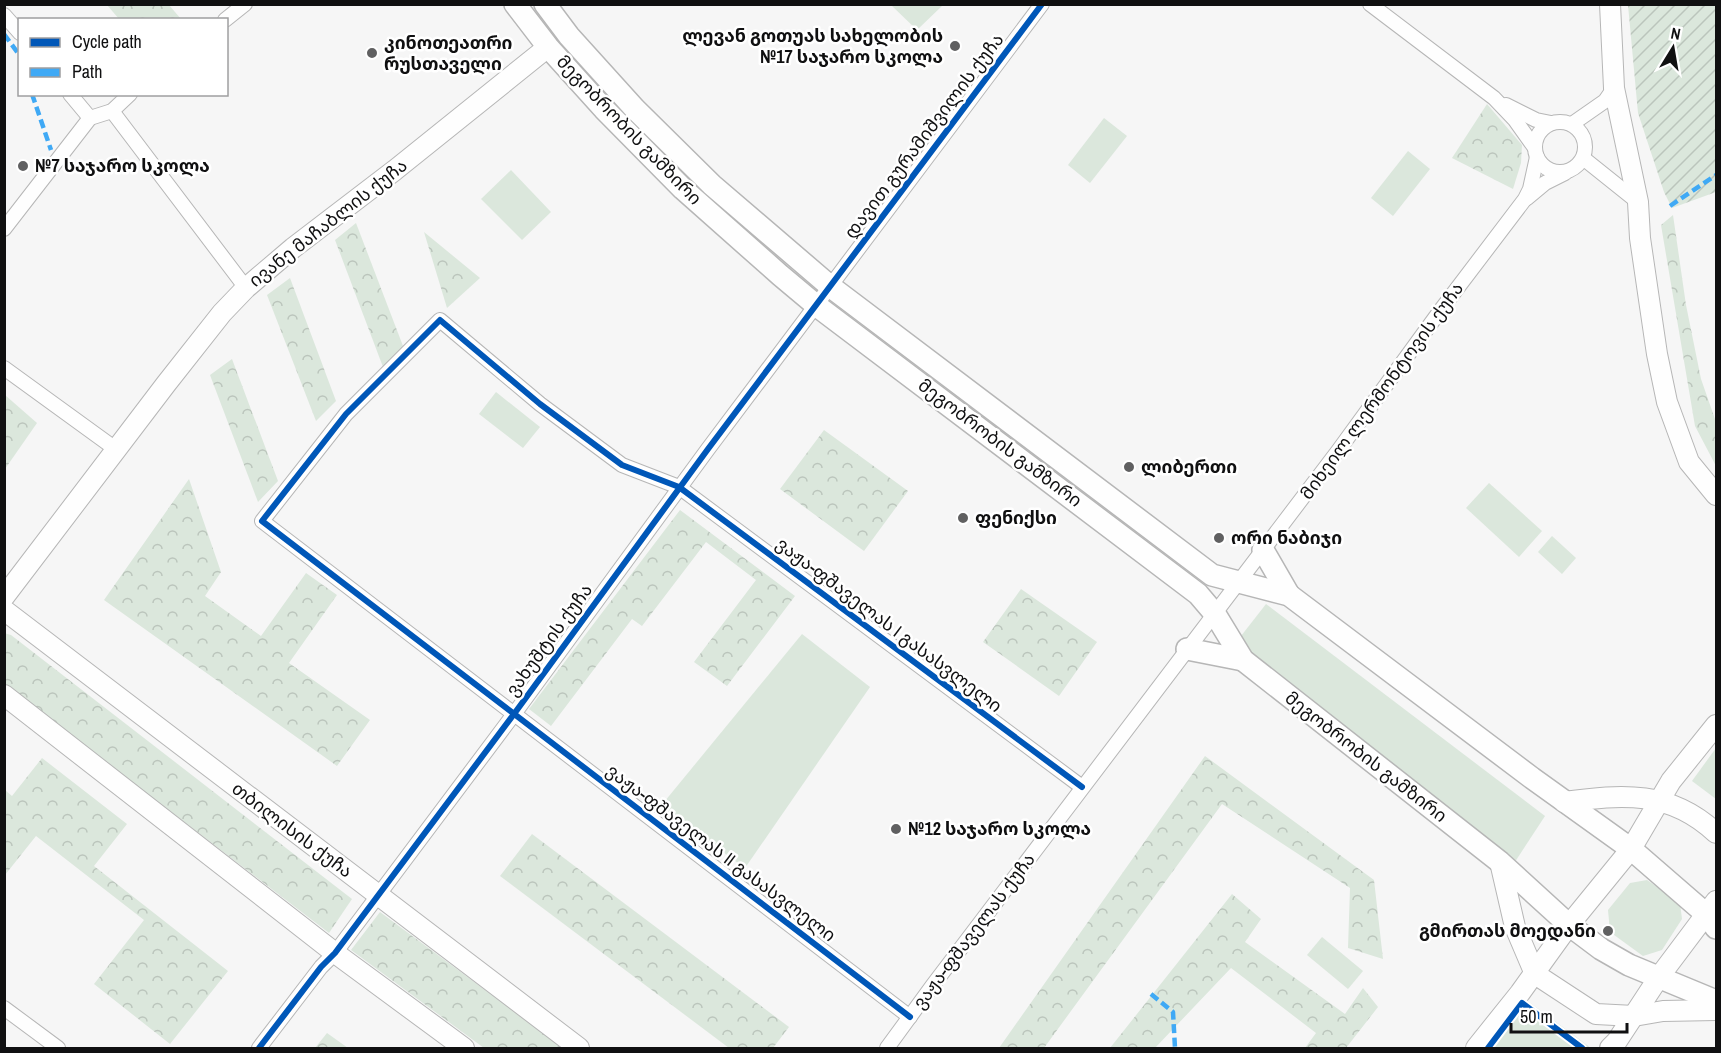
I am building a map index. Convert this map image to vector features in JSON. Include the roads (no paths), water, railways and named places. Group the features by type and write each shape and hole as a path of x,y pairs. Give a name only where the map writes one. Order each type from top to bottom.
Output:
{"main road":[{"name":"მეგობრობის გამზირი","path":"515,4 548,47 603,109 683,189 817,306 1198,594 1215,614 1243,660 1500,862"},
{"name":"მეგობრობის გამზირი","path":"545,4 569,36 652,126 712,185 831,287 1212,575 1289,595 1564,802"},
{"path":"1610,4 1614,88 1638,202 1640,238 1657,354 1667,402 1689,462 1716,495"},
{"name":"ივანე მაჩაბლის ქუჩა","path":"4,597 222,313 246,288 293,248 395,170 548,47"},
{"path":"1263,550 1289,595"},
{"name":"თბილისის ქუჩა","path":"4,610 579,1048"},
{"path":"1187,649 1243,660"},
{"path":"4,695 335,953 464,1048"},
{"path":"1476,1048 1535,974 1569,925 1631,849 1671,781 1716,725"},
{"path":"1564,802 1612,797 1660,800 1683,808 1704,821 1716,833"},
{"path":"1564,802 1631,849 1713,914 1659,978 1610,1048"},
{"path":"1500,862 1569,925 1601,949 1659,978 1716,1001"},
{"path":"1500,862 1515,927 1535,974 1596,1014 1634,1016 1663,1011 1716,1010"}],"street":[{"path":"227,18 244,4"},
{"name":"დავით გურამიშვილის ქუჩა","path":"817,306 901,190 1042,4"},
{"path":"1370,4 1494,98 1515,120 1544,166 1555,172 1569,171 1583,158 1586,145 1584,137 1572,124 1536,120 1494,98"},
{"path":"4,15 18,31"},
{"path":"1572,124 1605,101 1614,88"},
{"path":"72,96 90,118"},
{"path":"4,229 90,118 112,111 128,96"},
{"path":"112,111 246,288"},
{"path":"1536,152 1536,138 1551,123"},
{"name":"მიხეილ ლერმონტოვის ქუჩა","path":"1215,614 1525,199 1530,189 1536,152"},
{"path":"1583,158 1638,202"},
{"name":"მიხეილ ლერმონტოვის ქუჩა","path":"1525,199 1545,183 1569,171"},
{"name":"ვახუშტის ქუჩა","path":"259,1048 378,896 679,487 803,321 817,306"},
{"name":"ვაჟა-ფშაველას I გასასვლელი","path":"514,714 262,521 346,414 440,320 540,404 622,465 679,487 1082,787"},
{"path":"4,368 117,450"},
{"name":"ვაჟა-ფშაველას ქუჩა","path":"887,1048 1215,614"},
{"name":"ვაჟა-ფშაველას II გასასვლელი","path":"514,714 910,1017"},
{"path":"4,1008 58,1048"}],"place":[{"name":"ლევან გოთუას სახელობის №17 საჯარო სკოლა","path":"955,46"},
{"name":"კინოთეათრი რუსთაველი","path":"372,53"},
{"name":"№7 საჯარო სკოლა","path":"23,166"},
{"name":"ლიბერთი","path":"1129,467"},
{"name":"ფენიქსი","path":"963,518"},
{"name":"ორი ნაბიჯი","path":"1219,538"},
{"name":"№12 საჯარო სკოლა","path":"896,829"},
{"name":"გმირთას მოედანი","path":"1608,931"}]}
